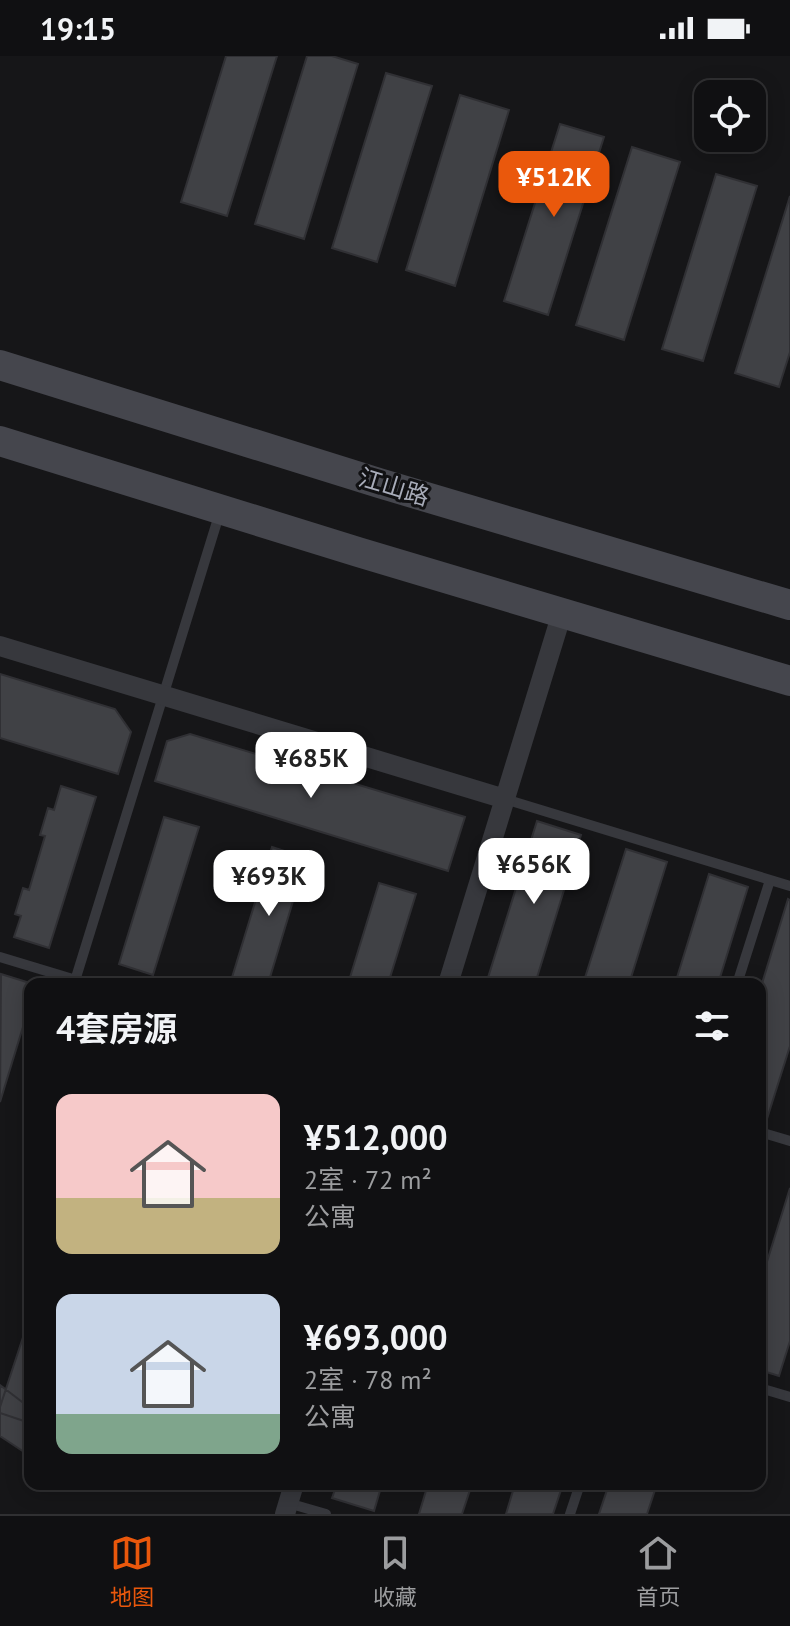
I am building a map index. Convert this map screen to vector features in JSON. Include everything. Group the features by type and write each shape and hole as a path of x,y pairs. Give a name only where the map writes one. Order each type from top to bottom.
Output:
{"main road":[{"name":"江山路","path":"0,365 379,483 790,605"},
{"path":"0,441 790,681"}],"street":[{"path":"450,978 562,613"},
{"path":"0,646 505,799"}],"lane":[{"path":"76,978 221,510"},
{"path":"505,799 790,886"},
{"path":"739,978 770,880"},
{"path":"0,957 63,978"},
{"path":"766,1134 790,1141"},
{"path":"766,1390 790,1397"},
{"path":"570,1514 578,1490"},
{"path":"289,1500 326,1514"}],"building":[{"path":"226,56 277,56 227,216 181,202"},
{"path":"307,56 332,56 358,64 304,239 255,224"},
{"path":"386,73 432,86 377,262 332,248"},
{"path":"460,95 509,110 455,286 406,270"},
{"path":"560,124 604,137 548,315 504,301"},
{"path":"632,147 680,162 624,340 576,325"},
{"path":"716,174 757,186 703,361 662,349"},
{"path":"790,196 790,352 779,387 735,373"},
{"path":"0,674 115,709 131,732 118,774 0,738"},
{"path":"190,734 465,817 448,871 155,781 167,741"},
{"path":"61,786 96,797 49,948 14,937 21,916 15,914 23,888 29,890 45,836 40,835 48,808 54,810"},
{"path":"164,817 199,827 153,975 119,964"},
{"path":"537,821 581,835 537,978 488,978"},
{"path":"272,847 306,858 270,978 232,978"},
{"path":"626,849 667,862 631,978 585,978"},
{"path":"709,874 748,887 720,978 677,978"},
{"path":"379,883 416,894 390,978 350,978"},
{"path":"788,899 790,1046 766,1122 766,978"},
{"path":"1,974 24,981 24,1024 0,1102"},
{"path":"790,1188 790,1341 779,1376 766,1372 766,1265"},
{"path":"24,1334 24,1421 0,1413"},
{"path":"0,1385 24,1403 24,1452 0,1436"},
{"path":"335,1490 380,1490 374,1511 332,1498"},
{"path":"426,1490 470,1490 462,1514 419,1514"},
{"path":"513,1490 561,1490 553,1514 506,1514"},
{"path":"607,1490 655,1490 647,1514 599,1514"}]}
